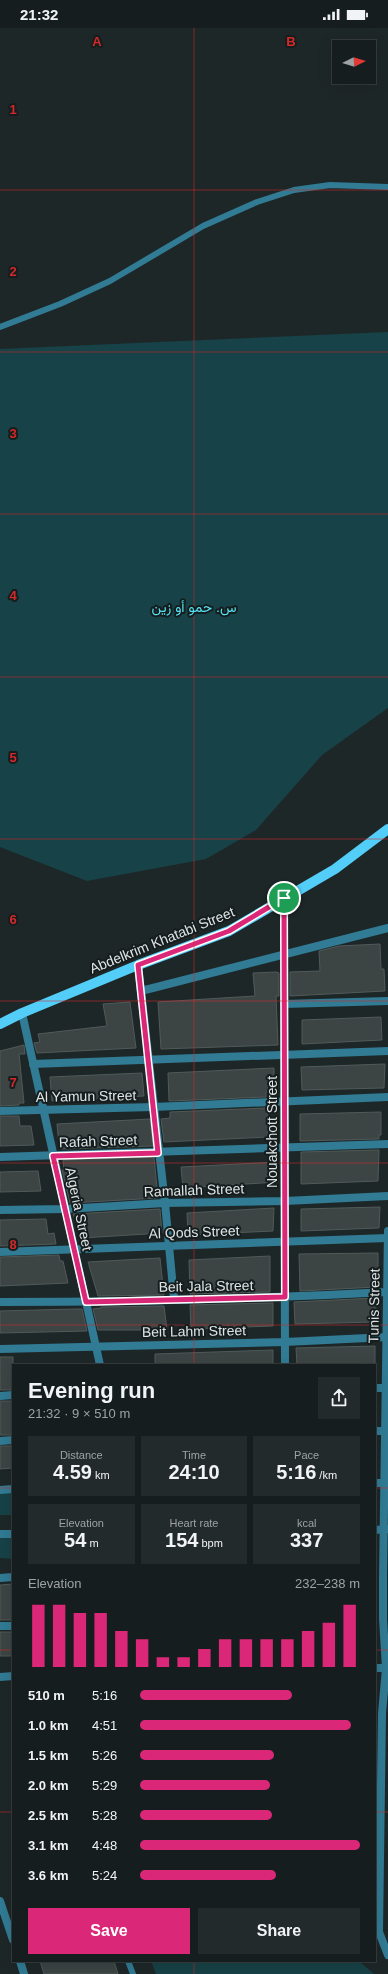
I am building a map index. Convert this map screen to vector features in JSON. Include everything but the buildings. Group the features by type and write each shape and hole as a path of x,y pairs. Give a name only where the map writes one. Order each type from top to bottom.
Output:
{"main road":[{"name":"Abdelkrim Khatabi Street","path":"0,1024 22,1013 138,965 229,931 335,869 388,829"}],"street":[{"name":"Nouakchott Street","path":"284,898 285,1364"},
{"path":"141,991 388,928"},
{"path":"138,965 158,1153 165,1203 174,1299"},
{"path":"284,1004 388,1001"},
{"name":"Algeria Street","path":"22,1013 100,1364"},
{"path":"33,1064 388,1051"},
{"name":"Al Yamun Street","path":"0,1111 154,1107 388,1097"},
{"name":"Rafah Street","path":"0,1157 158,1153 388,1144"},
{"name":"Ramallah Street","path":"0,1210 65,1209 165,1203 285,1201 388,1196"},
{"name":"Al Qods Street","path":"0,1252 285,1242 388,1236"},
{"name":"Tunis Street","path":"388,1236 386,1529 382,1575 382,1619 387,1668 382,1713 381,1859 377,1931 388,1955"},
{"name":"Beit Jala Street","path":"0,1302 86,1302 285,1297 387,1292"},
{"name":"Beit Lahm Street","path":"0,1349 285,1342 387,1337"},
{"path":"376,1388 387,1388"},
{"path":"0,1396 12,1396"},
{"path":"376,1431 387,1431"},
{"path":"0,1441 12,1440"},
{"path":"0,1490 12,1490"},
{"path":"376,1530 386,1529"},
{"path":"0,1534 12,1534"},
{"path":"0,1578 12,1577"},
{"path":"0,1626 12,1626"},
{"path":"376,1668 387,1668"},
{"path":"0,1677 12,1676"},
{"path":"0,1901 12,1937"},
{"path":"20,1962 24,1974"}],"lane":[{"path":"0,326 60,304 110,281 203,226 257,202 294,190 330,185 388,187"},
{"path":"128,1962 133,1974"}],"green space":[{"name":"س. حمو أو زين","path":"388,332 388,708 322,755 256,830 206,859 87,881 0,847 0,349"},
{"path":"0,1492 12,1492 12,1515 0,1515"},
{"path":"0,1535 12,1536 12,1559 0,1558"},
{"path":"151,1962 360,1962 374,1974 156,1974"}],"route":[{"path":"284,898 285,1297 86,1302 53,1156 158,1153 138,965 229,931 284,898"}]}
